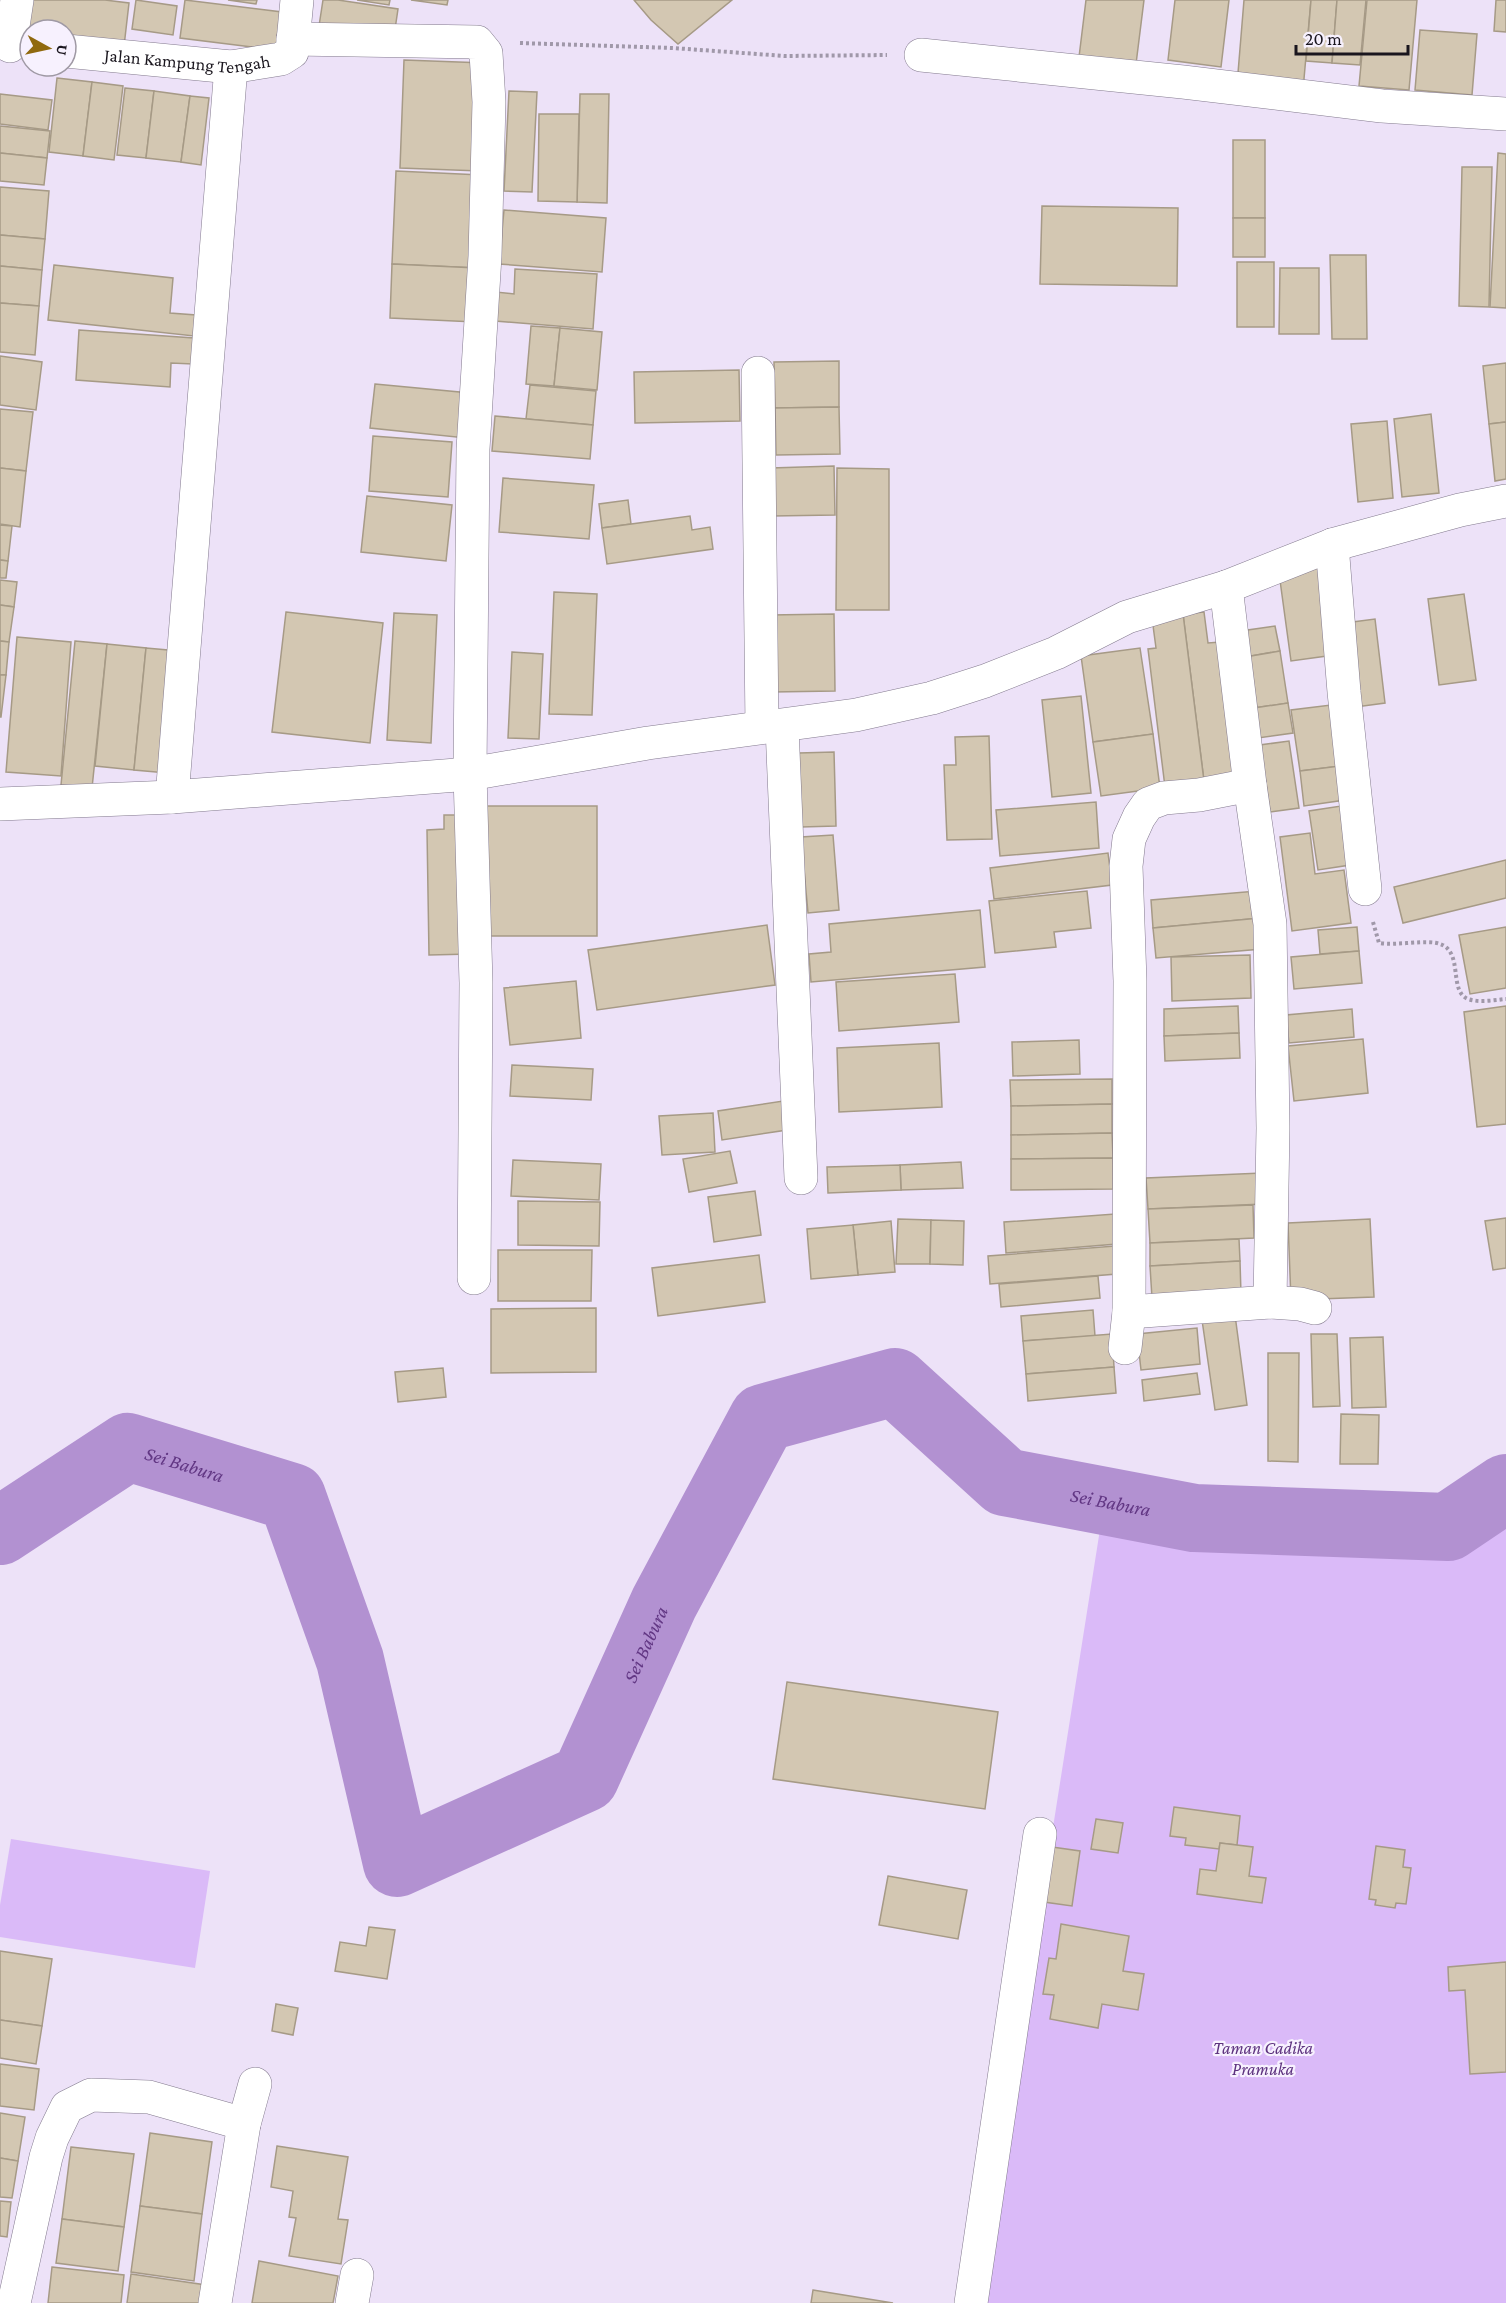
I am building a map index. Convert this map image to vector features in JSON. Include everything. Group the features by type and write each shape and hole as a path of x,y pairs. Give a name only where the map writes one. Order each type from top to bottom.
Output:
{"street":[{"path":"13,46 17,0"},
{"path":"297,0 294,39 477,42 486,53 489,102 485,256 474,449 471,774 476,983 474,1278"},
{"name":"Jalan Kampung Tengah","path":"78,52 231,67 281,59 292,52 294,39"},
{"path":"921,55 1183,82 1382,106 1506,114"},
{"path":"172,797 231,67"},
{"path":"758,373 772,727 801,1178"},
{"path":"0,804 172,797 471,774 648,743 856,715 932,698 985,681 1056,653 1127,617 1226,586 1332,545 1460,510 1506,501"},
{"path":"1332,545 1344,693 1365,889"},
{"path":"1226,586 1250,785 1270,924 1273,1128 1270,1302"},
{"path":"1125,1348 1129,1312 1130,981 1126,866 1129,839 1148,804 1164,798 1199,795 1250,785"},
{"path":"1129,1312 1270,1302 1300,1304 1315,1308"},
{"path":"971,2303 1040,1834"},
{"path":"215,2303 244,2124 255,2084"},
{"path":"14,2303 46,2157 52,2138 68,2107 91,2095 148,2097 244,2124"}],"path":[{"path":"477,42 673,48 785,56 921,55"},
{"path":"1365,889 1371,907 1375,936 1379,942 1392,945 1441,944 1449,950 1452,956 1458,986 1462,994 1467,998 1482,1001 1506,999"}],"green space":[{"name":"Taman Cadika Pramuka","path":"1506,1519 1506,2303 978,2303 1101,1523 1319,1544 1457,1550"},
{"path":"11,1839 210,1871 195,1968 0,1937 0,1905"}],"building":[{"path":"28,0 105,0 129,3 123,55 78,49 78,18 26,18"},
{"path":"136,0 177,6 173,35 132,29"},
{"path":"185,0 282,12 277,50 180,38"},
{"path":"228,0 257,0 256,4"},
{"path":"323,0 398,9 394,36 319,26"},
{"path":"357,0 390,0 389,5"},
{"path":"411,0 448,0 447,5"},
{"path":"634,0 732,0 678,44 651,20"},
{"path":"1086,0 1144,0 1136,64 1079,57"},
{"path":"1175,0 1229,0 1221,67 1168,60"},
{"path":"1244,0 1311,0 1303,90 1237,85"},
{"path":"1311,0 1337,0 1332,63 1306,61"},
{"path":"1337,0 1366,0 1360,65 1332,63"},
{"path":"1367,0 1417,0 1409,90 1359,86"},
{"path":"1496,0 1506,0 1506,32 1494,31"},
{"path":"1420,30 1477,34 1472,95 1415,90"},
{"path":"404,60 485,63 480,171 400,168"},
{"path":"57,78 92,82 83,156 49,152"},
{"path":"92,82 123,86 114,160 83,156"},
{"path":"125,88 154,91 146,158 117,155"},
{"path":"154,91 190,96 181,162 146,158"},
{"path":"509,91 537,92 532,192 504,191"},
{"path":"0,94 52,100 48,130 0,124"},
{"path":"580,94 609,94 607,203 577,202"},
{"path":"190,96 209,98 201,165 181,162"},
{"path":"539,114 579,114 577,202 538,201"},
{"path":"0,126 50,131 47,158 0,153"},
{"path":"1233,140 1265,140 1265,218 1233,218"},
{"path":"0,153 47,158 44,185 0,181"},
{"path":"1498,153 1506,154 1506,308 1490,307"},
{"path":"1462,167 1492,167 1489,307 1459,306"},
{"path":"396,171 481,175 477,268 392,264"},
{"path":"0,187 49,191 45,239 0,235"},
{"path":"1042,206 1178,208 1177,286 1040,284"},
{"path":"504,210 606,218 602,272 499,264"},
{"path":"1233,218 1265,218 1265,257 1233,257"},
{"path":"0,235 45,239 42,270 0,266"},
{"path":"1330,255 1366,255 1367,339 1332,339"},
{"path":"1237,262 1274,262 1274,327 1237,327"},
{"path":"392,264 477,268 475,322 390,318"},
{"path":"54,265 173,278 170,313 196,315 194,336 48,320"},
{"path":"0,266 42,270 39,306 0,303"},
{"path":"1280,268 1319,268 1319,334 1279,334"},
{"path":"515,269 597,274 593,329 495,321 496,292 514,294"},
{"path":"0,303 39,306 35,355 0,352"},
{"path":"531,326 560,328 554,386 526,384"},
{"path":"560,328 602,332 597,390 554,386"},
{"path":"79,330 194,338 193,364 171,363 170,387 76,380"},
{"path":"0,356 42,362 36,410 0,405"},
{"path":"839,361 839,407 775,408 774,362"},
{"path":"1506,363 1506,422 1489,424 1483,366"},
{"path":"739,370 740,421 635,423 634,372"},
{"path":"375,384 470,393 466,438 370,428"},
{"path":"530,385 596,391 593,425 526,419"},
{"path":"839,407 840,454 776,455 775,408"},
{"path":"0,409 33,412 26,471 0,468"},
{"path":"1431,414 1439,493 1402,497 1394,419"},
{"path":"495,416 593,425 590,459 492,451"},
{"path":"1387,421 1393,498 1358,502 1351,424"},
{"path":"1506,422 1506,479 1495,481 1489,424"},
{"path":"373,436 452,442 448,497 369,491"},
{"path":"834,466 835,515 772,516 771,468"},
{"path":"0,468 26,471 20,527 0,524"},
{"path":"837,468 889,469 889,610 836,610"},
{"path":"503,478 594,485 589,539 499,532"},
{"path":"367,496 452,505 446,561 361,552"},
{"path":"628,500 631,524 602,528 599,504"},
{"path":"690,516 692,530 710,527 713,549 607,564 602,528"},
{"path":"0,525 12,526 8,561 0,560"},
{"path":"0,560 8,561 6,578 0,578"},
{"path":"1323,567 1334,655 1291,661 1279,573"},
{"path":"0,580 17,582 14,607 0,605"},
{"path":"554,592 597,594 592,715 549,714"},
{"path":"1464,594 1476,680 1439,685 1428,599"},
{"path":"0,605 14,607 9,642 0,641"},
{"path":"286,612 383,623 370,743 272,732"},
{"path":"1204,612 1208,643 1220,642 1238,777 1204,781 1183,614"},
{"path":"394,613 437,615 431,743 387,740"},
{"path":"834,614 835,691 772,692 770,615"},
{"path":"1183,614 1204,781 1165,787 1148,649 1156,648 1152,618"},
{"path":"1375,619 1385,703 1356,707 1345,623"},
{"path":"1275,626 1280,651 1245,657 1241,631"},
{"path":"17,637 71,642 61,776 6,772"},
{"path":"0,641 9,642 6,675 0,675"},
{"path":"75,641 107,644 92,788 61,785"},
{"path":"107,644 146,648 134,770 95,766"},
{"path":"146,648 179,651 167,773 134,770"},
{"path":"1140,648 1153,734 1093,742 1081,656"},
{"path":"1280,651 1288,703 1254,708 1245,657"},
{"path":"512,652 543,654 539,739 508,738"},
{"path":"0,675 6,675 1,717 0,717"},
{"path":"1081,696 1091,793 1052,797 1042,700"},
{"path":"1288,703 1293,733 1258,738 1254,708"},
{"path":"1331,705 1340,766 1300,771 1291,710"},
{"path":"1153,734 1160,788 1101,796 1093,742"},
{"path":"989,736 992,839 947,840 944,765 956,765 955,737"},
{"path":"1289,741 1299,808 1270,812 1260,745"},
{"path":"834,752 836,826 801,827 799,753"},
{"path":"1340,766 1345,800 1304,806 1300,771"},
{"path":"1096,802 1099,848 1000,856 996,810"},
{"path":"484,806 597,806 597,936 483,936"},
{"path":"1341,806 1350,865 1318,870 1309,811"},
{"path":"444,815 469,815 471,954 429,955 427,830 444,829"},
{"path":"1310,833 1315,874 1344,870 1351,923 1292,931 1280,837"},
{"path":"833,835 839,910 808,913 801,837"},
{"path":"1108,853 1112,885 994,899 990,868"},
{"path":"1506,860 1506,898 1403,923 1394,887"},
{"path":"1087,891 1091,928 1054,932 1056,947 995,953 989,901"},
{"path":"1257,891 1260,918 1153,928 1151,900"},
{"path":"980,910 985,967 811,982 809,954 831,952 829,924"},
{"path":"1260,918 1262,949 1156,958 1153,928"},
{"path":"767,925 775,985 597,1010 588,950"},
{"path":"1357,927 1359,951 1320,954 1318,930"},
{"path":"1506,927 1506,988 1470,994 1459,935"},
{"path":"1359,951 1362,983 1294,989 1291,957"},
{"path":"1250,955 1251,998 1172,1001 1171,957"},
{"path":"955,974 959,1022 839,1031 836,982"},
{"path":"576,981 581,1038 510,1045 504,988"},
{"path":"1238,1006 1239,1033 1164,1036 1164,1009"},
{"path":"1506,1006 1506,1124 1477,1127 1464,1012"},
{"path":"1352,1009 1354,1037 1289,1043 1286,1015"},
{"path":"1239,1033 1240,1058 1165,1061 1164,1036"},
{"path":"1363,1039 1368,1093 1294,1101 1288,1046"},
{"path":"1079,1040 1080,1074 1013,1076 1012,1042"},
{"path":"939,1043 942,1107 839,1112 837,1048"},
{"path":"512,1065 593,1069 591,1100 510,1096"},
{"path":"1112,1079 1112,1104 1011,1106 1010,1080"},
{"path":"783,1101 787,1130 722,1140 718,1111"},
{"path":"1112,1104 1112,1133 1011,1135 1011,1106"},
{"path":"713,1113 715,1152 662,1155 659,1116"},
{"path":"1112,1133 1113,1158 1011,1159 1011,1135"},
{"path":"730,1151 737,1183 689,1192 683,1159"},
{"path":"1113,1158 1113,1189 1011,1190 1011,1159"},
{"path":"513,1160 601,1164 599,1200 511,1196"},
{"path":"961,1162 963,1188 901,1190 900,1165"},
{"path":"900,1165 901,1190 828,1193 827,1167"},
{"path":"1262,1173 1264,1204 1148,1209 1146,1178"},
{"path":"755,1191 761,1235 714,1242 708,1197"},
{"path":"518,1201 600,1202 599,1246 518,1245"},
{"path":"1253,1205 1254,1238 1150,1243 1148,1209"},
{"path":"1115,1214 1117,1244 1006,1253 1004,1222"},
{"path":"1506,1218 1506,1268 1493,1270 1485,1221"},
{"path":"898,1219 931,1220 930,1264 896,1264"},
{"path":"1370,1219 1374,1297 1291,1300 1288,1223"},
{"path":"931,1220 964,1221 963,1265 930,1264"},
{"path":"891,1221 895,1272 858,1275 853,1225"},
{"path":"853,1225 858,1275 811,1279 807,1229"},
{"path":"1239,1239 1240,1261 1150,1266 1150,1243"},
{"path":"1115,1246 1117,1274 990,1284 988,1256"},
{"path":"498,1250 592,1250 591,1301 498,1301"},
{"path":"759,1255 765,1302 658,1316 652,1268"},
{"path":"1240,1261 1241,1294 1152,1298 1150,1266"},
{"path":"1098,1276 1100,1298 1001,1307 999,1284"},
{"path":"596,1308 596,1372 491,1373 491,1309"},
{"path":"1093,1310 1095,1336 1023,1341 1021,1316"},
{"path":"1235,1315 1247,1405 1215,1410 1202,1320"},
{"path":"1197,1328 1200,1364 1141,1370 1137,1334"},
{"path":"1112,1334 1114,1367 1026,1374 1023,1341"},
{"path":"1311,1334 1337,1334 1340,1406 1313,1407"},
{"path":"1383,1337 1386,1407 1352,1408 1350,1338"},
{"path":"1268,1353 1299,1353 1298,1462 1268,1461"},
{"path":"1114,1367 1116,1393 1028,1401 1026,1374"},
{"path":"443,1368 446,1397 398,1402 395,1372"},
{"path":"1197,1373 1200,1394 1144,1401 1142,1380"},
{"path":"1341,1414 1379,1415 1378,1464 1340,1464"},
{"path":"787,1682 998,1712 985,1809 773,1779"},
{"path":"1174,1807 1240,1816 1237,1845 1220,1843 1219,1849 1185,1845 1186,1838 1170,1836"},
{"path":"1096,1819 1123,1823 1118,1853 1091,1849"},
{"path":"1220,1843 1253,1847 1249,1876 1266,1878 1262,1903 1197,1894 1200,1869 1216,1871"},
{"path":"1376,1846 1405,1850 1403,1867 1411,1868 1406,1904 1396,1903 1395,1908 1375,1905 1376,1900 1369,1899"},
{"path":"1052,1847 1080,1851 1072,1906 1044,1902"},
{"path":"888,1876 967,1890 958,1939 879,1925"},
{"path":"1061,1924 1129,1936 1123,1971 1144,1974 1138,2010 1102,2004 1098,2028 1050,2019 1054,1995 1043,1994 1049,1958 1056,1959"},
{"path":"369,1927 395,1930 387,1979 335,1971 340,1942 366,1946"},
{"path":"0,1951 52,1959 42,2026 0,2020"},
{"path":"1506,1962 1506,2072 1470,2074 1465,1990 1449,1991 1448,1967"},
{"path":"276,2004 298,2008 293,2035 272,2031"},
{"path":"0,2020 42,2026 36,2064 0,2058"},
{"path":"0,2064 39,2069 34,2110 0,2106"},
{"path":"0,2113 25,2117 18,2161 0,2158"},
{"path":"150,2133 212,2142 202,2214 140,2206"},
{"path":"277,2146 348,2157 338,2219 348,2220 341,2264 289,2256 296,2218 289,2217 293,2191 271,2187"},
{"path":"71,2147 134,2154 124,2227 62,2219"},
{"path":"0,2158 18,2161 12,2198 0,2197"},
{"path":"0,2201 11,2202 7,2237 0,2236"},
{"path":"140,2206 202,2214 194,2281 131,2272"},
{"path":"62,2219 124,2227 118,2271 56,2263"},
{"path":"259,2261 338,2276 333,2303 252,2303"},
{"path":"52,2267 124,2275 121,2303 48,2303"},
{"path":"131,2274 206,2285 204,2303 127,2303"},
{"path":"813,2290 893,2303 811,2303"}],"waterway":[{"name":"Sei Babura","path":"0,1531 128,1447 292,1497 350,1660 397,1863 585,1778 664,1603 763,1418 895,1382 1005,1482 1194,1518 1448,1527 1506,1488"}]}
